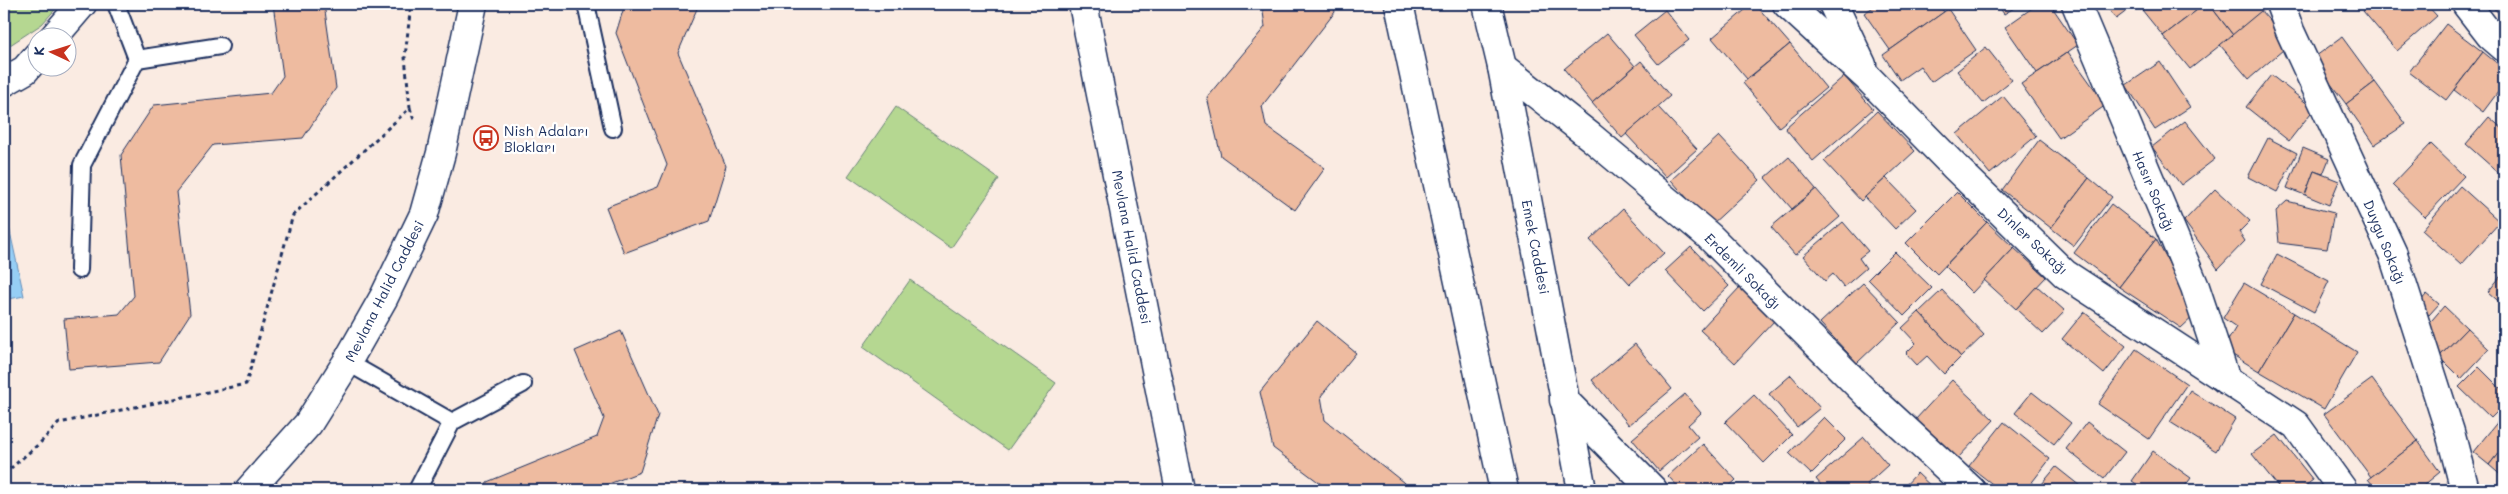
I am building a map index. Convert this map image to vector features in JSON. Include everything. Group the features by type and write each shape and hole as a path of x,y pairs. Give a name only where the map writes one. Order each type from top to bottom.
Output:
{"street":[{"path":"62,28 82,4"},
{"name":"Mevlana Halid Caddesi","path":"249,490 308,424 348,362 384,297 424,214 441,152 473,4"},
{"name":"Mevlana Halid Caddesi","path":"1083,4 1180,490"},
{"path":"1399,4 1504,490"},
{"name":"Emek Caddesi","path":"1487,4 1502,67 1582,490"},
{"name":"Dinler Sokağı","path":"1787,4 1868,78 1955,167 2065,274 2296,425 2343,490"},
{"path":"1833,4 1868,78"},
{"name":"Hasır Sokağı","path":"2076,4 2195,287 2226,380"},
{"name":"Duygu Sokağı","path":"2280,4 2290,31 2393,254 2450,432 2465,490"},
{"path":"2466,4 2490,35 2504,47"},
{"path":"4,82 28,67"},
{"name":"Erdemli Sokağı","path":"1502,67 1591,137 1709,236 1867,394 1971,490"},
{"path":"1564,400 1654,490"}],"lane":[{"path":"79,270 82,165 137,59 116,4"},
{"path":"586,4 613,128"},
{"path":"137,59 220,46"},
{"path":"348,362 452,422"},
{"path":"417,490 452,422 523,384"}],"path":[{"path":"411,4 405,56 410,108 416,127"},
{"path":"4,474 40,443 59,423 246,384 293,215 410,108"}],"green space":[{"path":"4,4 60,4 42,24 36,28 28,28 28,33 4,49"},
{"path":"896,107 999,179 951,248 848,176"},
{"path":"910,280 1056,383 1008,450 863,347"}],"water":[{"path":"4,204 24,296 4,300"}],"building":[{"path":"273,4 324,4 336,88 303,138 213,145 176,192 190,314 159,362 69,369 64,319 119,314 134,296 121,155 154,105 271,93 283,76"},
{"path":"625,4 699,4 678,53 726,166 709,221 624,253 606,207 658,187 667,165 616,33"},
{"path":"1262,4 1333,4 1335,12 1262,106 1266,126 1325,168 1295,210 1221,156 1207,97 1265,27"},
{"path":"1752,4 1755,4 1790,44 1747,79 1712,38"},
{"path":"1878,4 1938,4 1944,12 1890,50 1864,13"},
{"path":"1997,4 2021,4 2004,14"},
{"path":"2038,4 2050,4 2078,45 2037,73 2005,27"},
{"path":"2105,4 2136,4 2116,19"},
{"path":"2205,4 2163,36 2138,5"},
{"path":"2205,4 2209,4 2233,35 2190,69 2163,36"},
{"path":"2209,4 2271,4 2233,35"},
{"path":"2371,4 2426,4 2437,16 2397,51 2363,11"},
{"path":"2489,4 2504,4 2504,18"},
{"path":"1948,9 1976,50 1931,82 1920,66 1900,80 1883,55"},
{"path":"1665,10 1689,40 1658,64 1634,35"},
{"path":"2261,11 2290,44 2249,79 2220,45"},
{"path":"2446,24 2483,52 2446,100 2409,72"},
{"path":"1607,33 1635,66 1592,103 1564,69"},
{"path":"2342,37 2375,82 2346,104 2312,59"},
{"path":"1790,44 1826,88 1779,127 1743,83"},
{"path":"1986,47 2012,80 1983,103 1957,71"},
{"path":"2068,52 2106,105 2059,138 2021,84"},
{"path":"2483,52 2504,69 2504,84 2483,112 2454,90"},
{"path":"1641,61 1670,96 1622,138 1592,103"},
{"path":"2160,62 2190,107 2155,130 2126,85"},
{"path":"2271,75 2314,109 2289,141 2246,107"},
{"path":"1844,76 1873,109 1813,161 1785,128"},
{"path":"2375,82 2406,124 2374,145 2346,104"},
{"path":"2003,96 2036,136 1990,174 1957,134"},
{"path":"1658,107 1697,149 1666,177 1626,134"},
{"path":"1877,111 1915,151 1861,201 1824,161"},
{"path":"2489,117 2504,130 2504,171 2501,175 2466,144"},
{"path":"2185,121 2215,159 2181,185 2152,147"},
{"path":"1719,136 1760,180 1711,225 1671,180"},
{"path":"2268,138 2297,153 2277,192 2248,177"},
{"path":"2039,140 2089,178 2051,228 2002,190"},
{"path":"2431,144 2464,176 2425,217 2392,185"},
{"path":"2303,148 2329,159 2323,174 2314,171 2305,195 2287,188"},
{"path":"1789,157 1816,189 1792,209 1765,178"},
{"path":"2314,171 2339,181 2329,205 2305,195"},
{"path":"1886,178 1916,209 1895,229 1865,197"},
{"path":"2089,178 2112,197 2074,246 2051,228"},
{"path":"2460,186 2500,222 2461,265 2422,230"},
{"path":"1816,189 1840,217 1795,255 1771,227"},
{"path":"2215,189 2250,221 2239,232 2245,241 2218,269 2184,221"},
{"path":"1957,192 1987,222 1937,274 1906,243"},
{"path":"2287,201 2334,213 2327,249 2279,243 2276,211"},
{"path":"2111,204 2156,239 2119,287 2074,253"},
{"path":"1623,209 1664,253 1630,284 1590,240"},
{"path":"1843,222 1868,251 1859,258 1866,268 1844,287 1833,274 1825,281 1803,256"},
{"path":"1987,222 2014,248 1972,293 1945,266"},
{"path":"2156,239 2196,314 2181,328 2119,287"},
{"path":"1691,247 1729,286 1703,311 1665,271"},
{"path":"2014,248 2046,277 2016,309 1984,280"},
{"path":"1895,252 1932,288 1904,316 1868,279"},
{"path":"2277,254 2329,281 2314,312 2261,284"},
{"path":"2504,272 2504,306 2488,292"},
{"path":"1863,283 1900,322 1857,363 1820,323"},
{"path":"2244,283 2294,313 2259,371 2223,349 2236,327 2223,318"},
{"path":"2037,286 2065,311 2043,334 2016,309"},
{"path":"1740,287 1775,320 1735,363 1700,330"},
{"path":"1942,290 1984,335 1961,357 1919,312"},
{"path":"2427,294 2439,304 2429,315 2417,305"},
{"path":"2444,306 2467,328 2439,357 2426,327"},
{"path":"1919,312 1961,357 1944,374 1927,356 1917,365 1906,353 1916,343 1902,328"},
{"path":"2084,312 2126,346 2104,374 2062,339"},
{"path":"2294,313 2357,352 2324,409 2259,371"},
{"path":"1317,321 1356,353 1321,396 1325,420 1413,490 1329,490 1273,448 1260,392"},
{"path":"2467,328 2489,349 2461,379 2439,357"},
{"path":"621,331 658,415 640,472 593,490 485,490 487,482 597,437 604,418 575,351"},
{"path":"1635,344 1672,389 1629,425 1592,380"},
{"path":"2136,349 2187,384 2149,439 2098,404"},
{"path":"2479,367 2504,392 2504,405 2491,418 2459,387"},
{"path":"1791,375 1820,408 1797,427 1769,394"},
{"path":"2372,379 2418,441 2371,477 2324,414"},
{"path":"1952,380 1994,420 1957,459 1915,420"},
{"path":"2190,390 2235,419 2216,451 2170,422"},
{"path":"2032,392 2071,423 2054,444 2015,413"},
{"path":"1685,394 1701,413 1688,425 1698,437 1659,471 1632,439"},
{"path":"1754,395 1792,435 1764,463 1725,422"},
{"path":"2504,414 2504,446 2489,465 2473,452"},
{"path":"1824,417 1846,439 1811,474 1789,453"},
{"path":"2004,422 2050,459 2026,490 2000,490 1969,466"},
{"path":"2087,422 2125,452 2104,479 2066,449"},
{"path":"2277,435 2313,480 2300,490 2281,490 2252,454"},
{"path":"1864,437 1888,465 1867,484 1872,490 1825,490 1816,479"},
{"path":"2418,441 2440,472 2418,490 2377,490 2368,479"},
{"path":"1703,444 1736,480 1725,490 1681,490 1668,476"},
{"path":"2504,446 2504,478 2489,465"},
{"path":"2153,451 2191,478 2182,490 2145,490 2132,481"},
{"path":"2056,467 2085,490 2037,490"},
{"path":"1917,473 1935,490 1901,490"}],"place":[{"name":"Nish Adaları Blokları","path":"486,138"}]}
